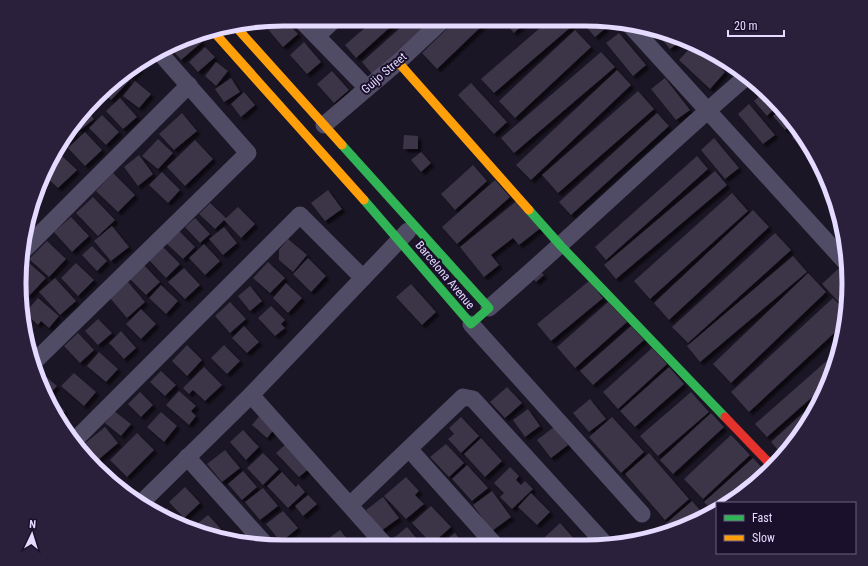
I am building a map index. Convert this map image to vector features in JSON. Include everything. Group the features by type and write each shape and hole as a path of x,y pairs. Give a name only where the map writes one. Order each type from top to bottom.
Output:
{"street":[{"path":"307,26 368,88"},
{"path":"316,36 327,26"},
{"name":"Guijo Street","path":"324,125 398,62 436,26"},
{"name":"Barcelona Avenue","path":"216,35 400,240 471,324 489,308 239,30"},
{"path":"636,31 840,257"},
{"path":"38,358 248,153 163,56"},
{"path":"398,62 561,246 769,462"},
{"path":"489,308 561,246 742,80"},
{"path":"29,245 189,85"},
{"path":"78,437 300,215 363,278"},
{"path":"144,500 251,395 414,225"},
{"path":"471,324 642,514"},
{"path":"251,395 381,540"},
{"path":"350,505 410,450 463,397 473,399 601,539"},
{"path":"410,450 491,540"},
{"path":"187,457 260,539"}],"building":[{"path":"291,26 298,34 283,47 266,27"},
{"path":"367,26 391,26 356,58 345,45"},
{"path":"402,26 424,26 372,74 362,62"},
{"path":"450,26 482,26 437,69 422,53"},
{"path":"508,26 522,26 514,33"},
{"path":"542,26 572,26 494,93 481,79"},
{"path":"585,26 605,27 595,37"},
{"path":"575,30 591,47 515,118 499,101"},
{"path":"619,33 646,65 633,76 606,43"},
{"path":"661,38 677,44 670,49"},
{"path":"200,40 202,42 181,60 173,51"},
{"path":"304,42 321,62 307,74 290,55"},
{"path":"205,47 215,57 198,72 189,62"},
{"path":"689,49 709,58 725,72 710,89 679,60"},
{"path":"601,52 615,67 514,153 501,138"},
{"path":"216,62 228,71 216,86 205,76"},
{"path":"140,69 132,78 130,77"},
{"path":"617,70 631,85 531,180 516,165"},
{"path":"332,71 349,90 334,103 317,84"},
{"path":"231,78 240,92 224,102 215,89"},
{"path":"665,78 690,110 676,120 651,89"},
{"path":"127,79 129,81 111,100 107,96"},
{"path":"135,81 151,94 139,108 123,96"},
{"path":"471,83 507,122 494,134 458,95"},
{"path":"638,91 654,109 558,193 542,175"},
{"path":"244,92 255,105 241,117 231,104"},
{"path":"760,95 774,109 767,116 754,101"},
{"path":"120,98 137,117 123,129 106,111"},
{"path":"749,104 775,135 763,144 738,114"},
{"path":"182,113 197,131 174,150 159,134"},
{"path":"657,113 669,126 571,215 559,202"},
{"path":"777,113 789,127 785,130 773,116"},
{"path":"90,114 94,119 79,131 77,129"},
{"path":"102,115 119,132 106,145 89,128"},
{"path":"85,132 102,150 85,166 68,148"},
{"path":"795,134 807,155 792,137"},
{"path":"404,135 418,136 418,149 403,149"},
{"path":"714,138 739,168 725,179 701,150"},
{"path":"158,139 173,153 158,169 142,156"},
{"path":"195,140 213,159 185,186 167,167"},
{"path":"421,152 431,163 421,172 411,160"},
{"path":"139,155 153,174 138,186 124,167"},
{"path":"62,156 77,170 58,188 49,179 56,162"},
{"path":"697,156 708,169 606,260 595,247"},
{"path":"473,165 487,181 455,210 441,194"},
{"path":"715,171 727,185 616,279 604,265"},
{"path":"162,172 180,190 168,203 149,185"},
{"path":"113,173 135,195 118,212 96,191"},
{"path":"495,180 510,197 457,244 442,227"},
{"path":"328,190 342,209 325,221 311,203"},
{"path":"732,193 748,211 650,299 634,281"},
{"path":"93,197 115,220 98,236 76,213"},
{"path":"519,199 542,227 519,245 513,238 491,255 499,265 484,277 460,247"},
{"path":"210,203 226,218 238,207 255,224 241,238 224,220 215,229 199,214"},
{"path":"753,210 769,227 669,320 654,303"},
{"path":"71,217 89,236 72,252 54,232"},
{"path":"195,218 210,234 200,243 185,227"},
{"path":"112,226 129,247 111,261 94,241"},
{"path":"224,227 237,243 223,255 209,239"},
{"path":"179,231 195,247 183,259 166,243"},
{"path":"775,233 791,250 688,343 672,327"},
{"path":"288,239 307,255 293,272 279,260 279,250"},
{"path":"47,241 66,259 49,277 29,259"},
{"path":"204,244 220,261 205,275 189,258"},
{"path":"92,246 107,261 97,271 82,255"},
{"path":"162,246 180,264 166,278 149,260"},
{"path":"793,256 807,272 700,362 687,346"},
{"path":"308,258 326,276 311,292 293,274"},
{"path":"268,262 285,278 270,293 253,278"},
{"path":"27,263 46,278 29,296 27,294 26,283"},
{"path":"76,263 94,280 78,296 61,278"},
{"path":"143,264 160,282 146,295 129,278"},
{"path":"184,268 200,285 185,299 168,282"},
{"path":"537,268 544,275 536,282 529,275"},
{"path":"839,268 841,271 842,283 841,304 822,284"},
{"path":"808,273 826,292 731,383 713,364"},
{"path":"55,278 76,301 60,315 39,292"},
{"path":"589,281 603,298 551,341 537,324"},
{"path":"128,282 145,302 127,318 110,298"},
{"path":"286,283 302,298 288,313 273,298"},
{"path":"411,284 436,312 422,325 396,297"},
{"path":"161,285 178,301 166,314 149,298"},
{"path":"250,286 262,301 250,311 238,296"},
{"path":"38,298 59,316 49,328 41,321 38,325 28,316 28,310"},
{"path":"833,298 841,306 838,330 749,412 731,392"},
{"path":"230,302 246,319 230,333 215,316"},
{"path":"608,302 627,322 575,368 557,347"},
{"path":"271,306 285,320 281,324 285,328 275,336 258,318"},
{"path":"141,309 156,324 141,339 126,324"},
{"path":"98,319 112,333 98,345 85,331"},
{"path":"244,326 259,342 247,353 232,338"},
{"path":"631,326 644,340 593,385 580,371"},
{"path":"121,331 136,348 124,359 109,343"},
{"path":"78,333 94,350 80,363 64,346"},
{"path":"187,345 202,360 187,376 172,361"},
{"path":"224,345 240,361 227,374 211,358"},
{"path":"652,348 667,364 618,409 603,392"},
{"path":"99,352 118,369 106,382 87,366"},
{"path":"831,357 817,393 767,437 755,424"},
{"path":"204,367 222,385 205,401 193,390 189,394 183,388"},
{"path":"669,367 684,384 635,427 620,411"},
{"path":"161,371 176,385 165,396 150,382"},
{"path":"74,373 96,392 84,406 61,386"},
{"path":"43,374 57,386 51,393"},
{"path":"507,387 522,403 505,418 490,402"},
{"path":"179,391 196,406 191,411 196,416 189,425 166,405"},
{"path":"140,392 153,405 141,417 128,404"},
{"path":"691,392 709,412 658,456 640,436"},
{"path":"590,399 606,419 589,432 573,413"},
{"path":"55,401 65,411 61,414"},
{"path":"811,406 799,426 779,451 771,442"},
{"path":"528,409 540,426 525,437 513,420"},
{"path":"114,411 131,424 121,436 105,423"},
{"path":"161,412 177,426 164,442 147,427"},
{"path":"711,413 724,427 673,474 660,460"},
{"path":"261,414 276,427 267,438 252,425"},
{"path":"461,417 479,436 461,453 448,439 454,434 449,428"},
{"path":"612,417 644,452 621,473 589,437"},
{"path":"105,427 118,443 98,460 84,444"},
{"path":"554,427 568,445 551,458 537,440"},
{"path":"243,430 259,447 246,460 230,442"},
{"path":"137,433 154,450 127,477 110,460"},
{"path":"731,435 750,455 703,499 684,479"},
{"path":"481,438 502,461 485,477 464,454"},
{"path":"288,442 311,467 299,477 276,453"},
{"path":"446,444 464,463 449,477 430,457"},
{"path":"225,450 240,468 222,482 207,464"},
{"path":"263,453 279,469 263,485 247,468"},
{"path":"649,453 689,499 665,520 625,474"},
{"path":"753,458 763,469 728,497 720,502 716,502 716,505 714,506 710,508 704,502"},
{"path":"467,465 488,488 472,501 452,479"},
{"path":"510,467 519,476 516,480 521,485 525,481 533,489 512,509 500,497 504,493 494,483"},
{"path":"243,471 257,487 242,500 228,484"},
{"path":"282,472 296,487 298,484 305,492 288,508 267,486"},
{"path":"406,477 419,491 415,495 424,504 406,519 384,496"},
{"path":"185,487 200,503 184,518 169,502"},
{"path":"263,488 278,506 260,520 245,502"},
{"path":"492,491 511,517 492,531 473,505"},
{"path":"531,493 550,512 537,525 518,507"},
{"path":"308,495 317,504 303,516 295,506"},
{"path":"383,497 399,518 381,531 366,510"},
{"path":"692,501 701,512 683,520 660,528"},
{"path":"431,506 451,527 436,540 428,540 412,523"},
{"path":"167,508 172,515 169,513 164,510"},
{"path":"283,511 298,528 283,540 279,540 266,524"},
{"path":"208,515 221,529 218,531 196,525"},
{"path":"560,523 575,540 546,540 544,538"},
{"path":"407,527 418,540 391,540"},
{"path":"340,530 348,540 326,540"},
{"path":"455,533 460,540 446,540"}],"traffic: fast":[{"path":"342,145 489,308 471,324 364,200"},
{"path":"529,210 561,246 725,417"}],"traffic: slow":[{"path":"239,30 342,145"},
{"path":"216,35 364,200"},
{"path":"398,62 529,210"}],"traffic: jam":[{"path":"725,417 769,463"}]}
